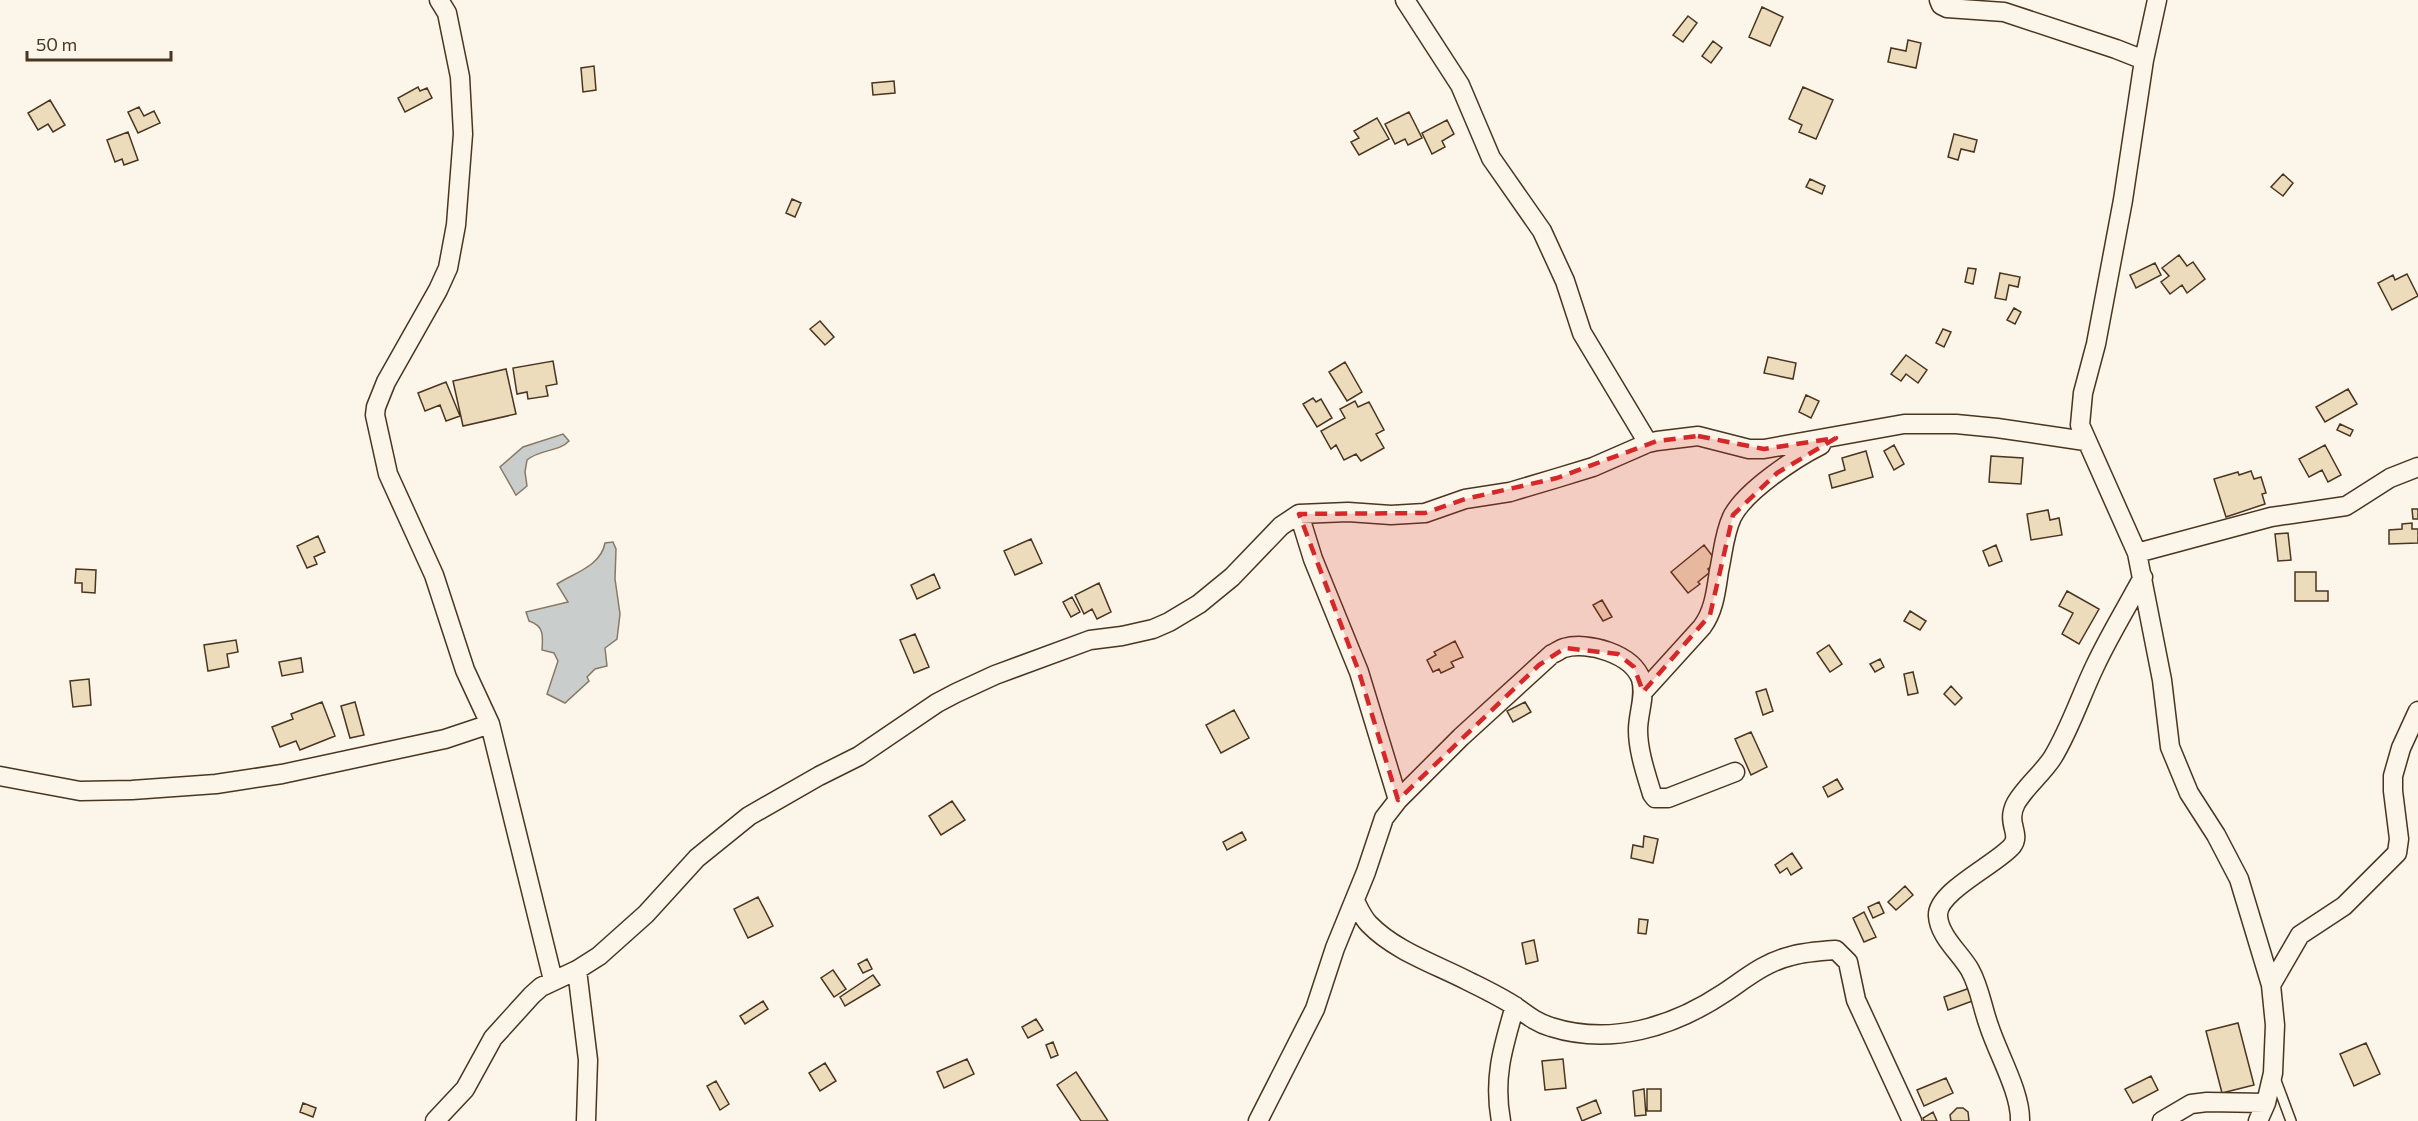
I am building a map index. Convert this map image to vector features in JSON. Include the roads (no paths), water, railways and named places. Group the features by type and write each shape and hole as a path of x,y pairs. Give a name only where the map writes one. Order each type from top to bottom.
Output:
{"street":[{"path":"439,0 447,13 460,77 463,134 456,225 448,268 386,382 375,415 388,474 395,493 434,575 465,670 490,724 553,980"},
{"path":"1404,0 1460,85 1491,158 1542,231 1565,281 1582,333 1648,443"},
{"path":"1939,0 1941,5 1947,8 2004,12 2098,42 2144,60"},
{"path":"2157,0 2144,60 2123,200 2096,344 2084,393 2080,425 2085,441 2120,512 2137,553 2162,680 2170,747 2189,793 2239,879 2271,985 2275,1025 2273,1073 2266,1103 2258,1121"},
{"path":"435,1121 465,1089 493,1038 532,995 553,980 577,970 599,956 646,914 697,858 756,812 859,756 937,703 995,675 1090,640 1153,629 1169,622 1199,604 1232,577 1281,526 1299,514 1425,513 1465,499 1510,492 1593,467 1648,443 1698,436 1749,449 1764,449 1836,438 1904,424 1956,424 2085,441"},
{"path":"1643,692 1710,615 1727,532 1733,515 1745,501 1777,473 1804,454 1836,438"},
{"path":"2137,553 2271,517 2346,506 2390,478 2418,467"},
{"path":"1299,514 1313,559 1359,672 1398,800"},
{"path":"2020,1121 2016,1096 1987,1023 1977,983 1943,931 1938,920 1938,911 1952,893 2007,852 2014,842 2015,833 2010,818 2012,811 2053,756 2096,664 2143,577"},
{"path":"1258,1121 1316,1009 1335,948 1355,901 1384,818 1398,800 1461,737 1552,654 1565,648 1600,649 1618,654 1634,667 1641,678 1643,692 1638,730 1640,749 1655,798 1668,798 1735,772"},
{"path":"2271,985 2300,935 2344,906 2397,853 2399,839 2393,791 2394,776 2400,748 2418,711"},
{"path":"0,776 80,791 216,784 282,774 445,739 490,724"},
{"path":"1355,901 1370,926 1406,951 1515,1006 1536,1022 1578,1033 1614,1034 1643,1030 1672,1022 1722,994 1757,970 1790,956 1836,950 1848,962 1856,1000 1912,1121"},
{"path":"577,970 584,1011 588,1060 586,1121"},
{"path":"1501,1121 1497,1098 1497,1079 1515,1006"},
{"path":"2162,1121 2191,1104 2266,1103"}],"lane":[{"path":"2273,1073 2291,1121"}]}
